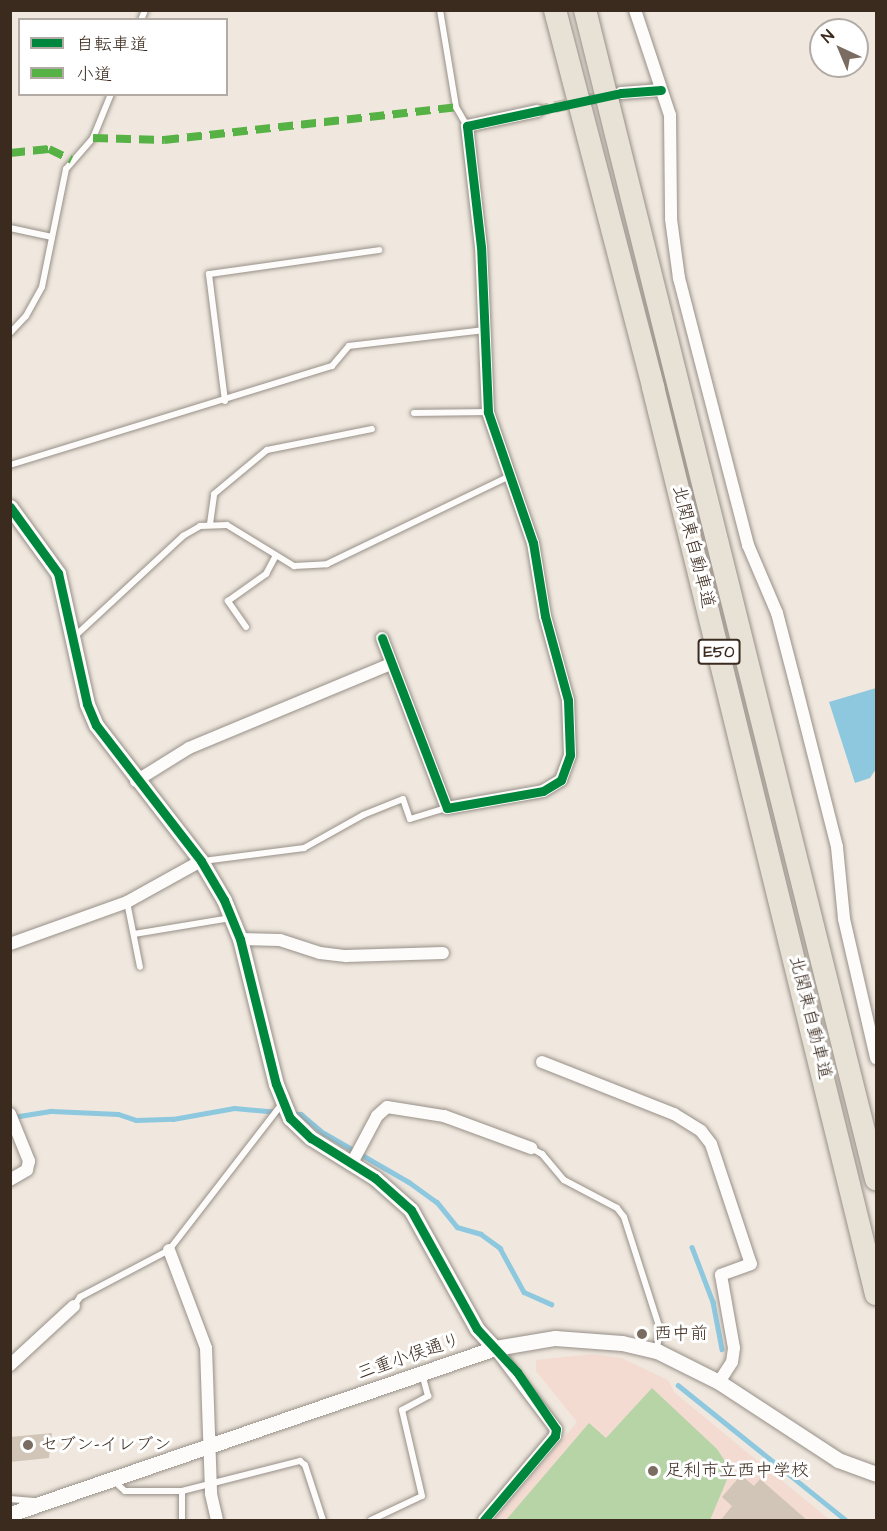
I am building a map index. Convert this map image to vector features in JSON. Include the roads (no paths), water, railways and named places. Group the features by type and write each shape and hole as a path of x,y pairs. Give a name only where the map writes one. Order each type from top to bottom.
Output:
{"highway":[{"name":"北関東自動車道","path":"555,10 659,410 876,1294"},
{"name":"北関東自動車道","path":"585,10 876,1179"}],"street":[{"path":"635,10 661,90 672,137 671,219 679,278 748,545 777,613 837,847 844,919 876,1058"},
{"path":"621,93 661,90"},
{"path":"382,638 447,808 543,791 561,780 570,755 568,700 545,616 533,543 488,411 486,330 475,172 467,126 537,111"},
{"path":"10,507 58,573 92,714 136,781 201,861 232,917 240,939 282,1104 299,1128 352,1163 411,1210 477,1329 495,1348 556,1428 555,1436 484,1521"},
{"path":"136,781 168,759 210,738 392,664"},
{"path":"10,944 127,902 201,861"},
{"path":"240,939 280,940 320,953 346,957 443,953"},
{"path":"542,1062 674,1114 701,1131 711,1144 751,1263 721,1275 734,1348 732,1362 719,1382"},
{"path":"352,1163 377,1116 387,1107 444,1116 531,1148"},
{"path":"10,1114 29,1161 27,1170 10,1180"},
{"path":"169,1250 206,1348 212,1481 217,1521"},
{"path":"10,1365 74,1306"},
{"name":"三重小俣通り","path":"10,1514 210,1448 495,1348 555,1338 586,1339 657,1351 719,1382 838,1460 876,1474"}],"lane":[{"path":"440,10 456,107 467,126"},
{"path":"10,333 26,316 42,287 66,169 93,138 110,96"},
{"path":"10,228 52,237"},
{"path":"225,401 209,274 379,250"},
{"path":"10,465 225,401 332,366 349,346 486,330"},
{"path":"414,413 488,411"},
{"path":"210,524 214,494 267,450 372,429"},
{"path":"74,637 183,536 210,524 226,525 275,557 294,566 327,564 511,476"},
{"path":"246,627 228,601 266,573 275,557"},
{"path":"201,861 304,848 363,815 403,799 410,819 447,808"},
{"path":"127,902 140,967"},
{"path":"134,934 232,917"},
{"path":"74,1306 80,1297 169,1250 282,1104"},
{"path":"531,1148 542,1154 564,1180 617,1208 624,1217 660,1329 657,1351"},
{"path":"371,1521 422,1496 402,1410 428,1396 422,1374"},
{"path":"113,1480 125,1491 182,1491 212,1481 300,1461 305,1465 323,1521"},
{"path":"182,1491 182,1521"},
{"path":"10,1499 44,1502"}],"water":[{"path":"876,688 876,769 870,778 855,783 829,702"}],"waterway":[{"path":"13,1117 52,1111 118,1114 136,1120 173,1119 234,1108 278,1112"},
{"path":"292,1114 301,1114 324,1133 409,1182 437,1202 457,1227 481,1234 500,1248 524,1292 551,1304"},
{"path":"692,1247 713,1302 722,1349"},
{"path":"678,1385 846,1520"}],"tunnel":[{"path":"537,111 611,95"}],"place":[{"name":"西中前","path":"642,1334"},
{"name":"セブン-イレブン","path":"28,1445"},
{"name":"足利市立西中学校","path":"653,1471"}]}
